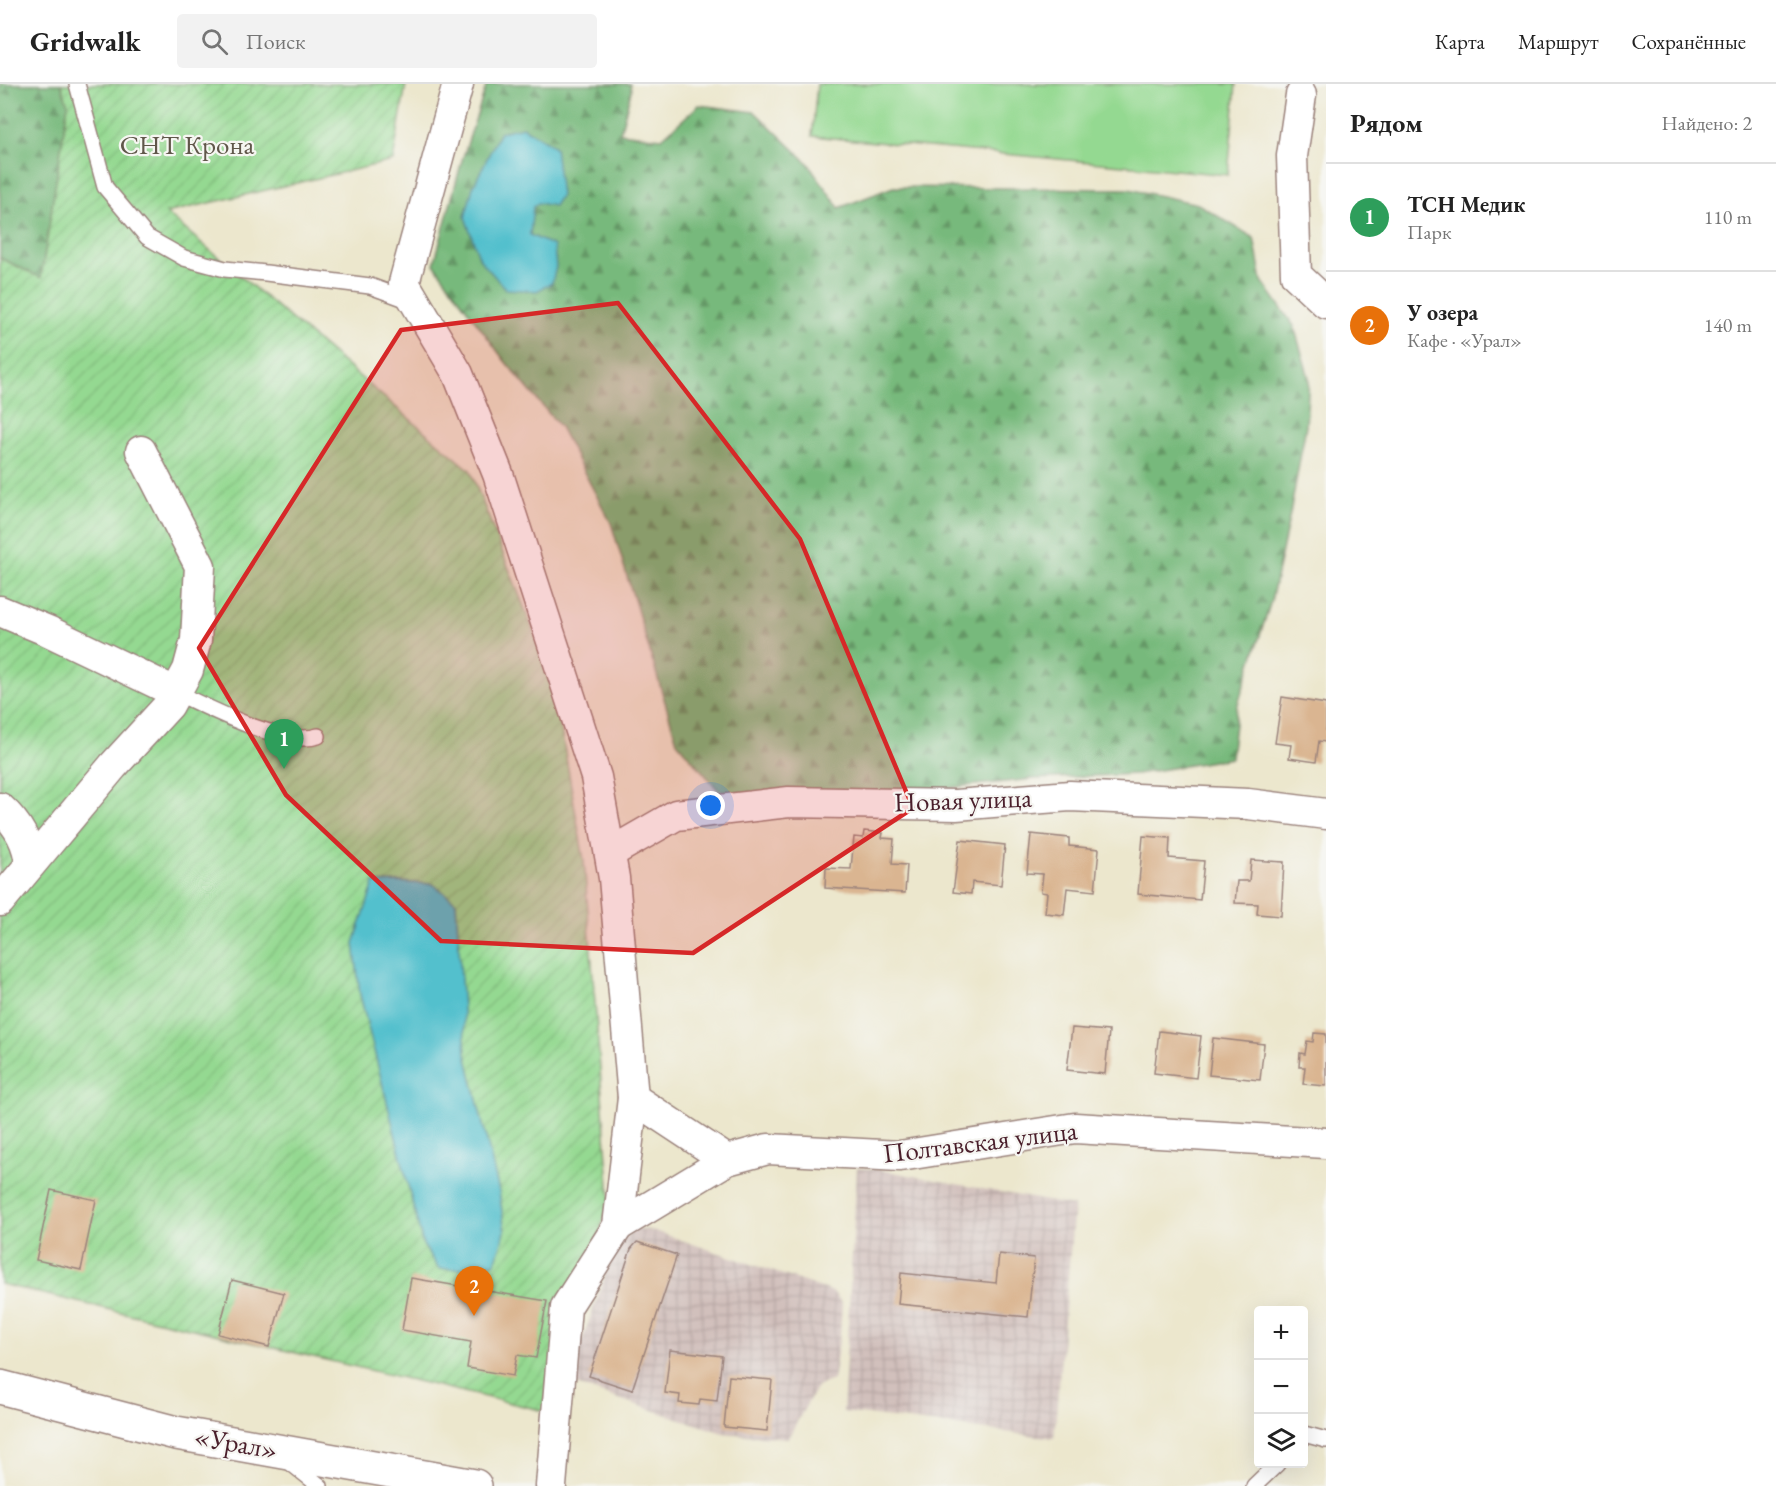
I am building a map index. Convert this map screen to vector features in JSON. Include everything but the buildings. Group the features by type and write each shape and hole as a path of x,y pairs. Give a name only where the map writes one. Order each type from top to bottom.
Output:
{"highway":[{"name":"«Урал»","path":"0,1387 176,1433 475,1486"}],"street":[{"path":"458,84 404,283 458,374 498,474 596,777 614,878 633,1098 618,1226 566,1307 551,1486"},
{"path":"1306,92 1292,156 1296,275 1326,303"},
{"path":"0,901 113,766 169,705 188,670 196,640 200,566 141,451"},
{"path":"0,611 176,692"},
{"name":"Новая улица","path":"610,853 676,814 789,802 956,805 1070,796 1248,804 1326,814"},
{"path":"0,808 12,819 28,847 30,864"},
{"path":"633,1098 727,1160"},
{"name":"Полтавская улица","path":"618,1226 727,1160 768,1149 900,1156 1075,1128 1326,1143"}],"lane":[{"path":"77,84 105,187 147,237 184,258 225,269 370,286 416,303"},
{"path":"176,692 216,711 281,736 306,739 318,736"},
{"path":"1308,1435 1326,1440"},
{"path":"275,1450 320,1486"},
{"path":"1254,1486 1273,1468"}],"highlighted area":[{"path":"618,303 800,539 913,808 693,953 441,941 286,795 199,648 401,330"}],"shaded area":[{"path":"857,1168 876,1169 1074,1206 1054,1438 843,1412"},
{"path":"636,1228 655,1231 833,1292 842,1303 833,1380 817,1386 788,1438 723,1433 567,1382 617,1243"}],"green space":[{"path":"0,84 61,84 68,104 41,278 0,258"},
{"name":"СНТ Крона","path":"61,84 406,84 393,161 166,213 470,470 552,678 584,860 610,1199 545,1411 0,1284 0,258 41,278 68,104"},
{"path":"487,84 630,84 631,91 620,133 662,138 699,105 755,112 808,163 839,208 893,187 1129,189 1198,204 1254,238 1262,281 1294,326 1309,378 1306,426 1290,514 1271,601 1237,707 1231,758 1136,774 1034,779 888,794 766,796 719,791 677,742 611,523 560,427 504,360 434,264 462,160"},
{"path":"817,84 1236,84 1228,175 812,136"}],"water":[{"path":"523,127 555,147 561,195 554,206 538,203 533,207 530,235 554,246 556,267 552,283 537,291 506,289 480,260 465,217 473,187 500,132"},
{"path":"374,883 433,884 456,902 466,1054 499,1191 505,1232 495,1263 462,1269 439,1269 423,1245 360,995 354,943"}],"place":[{"name":"ТСН Медик","path":"284,769"},
{"name":"У озера","path":"474,1316"}]}
